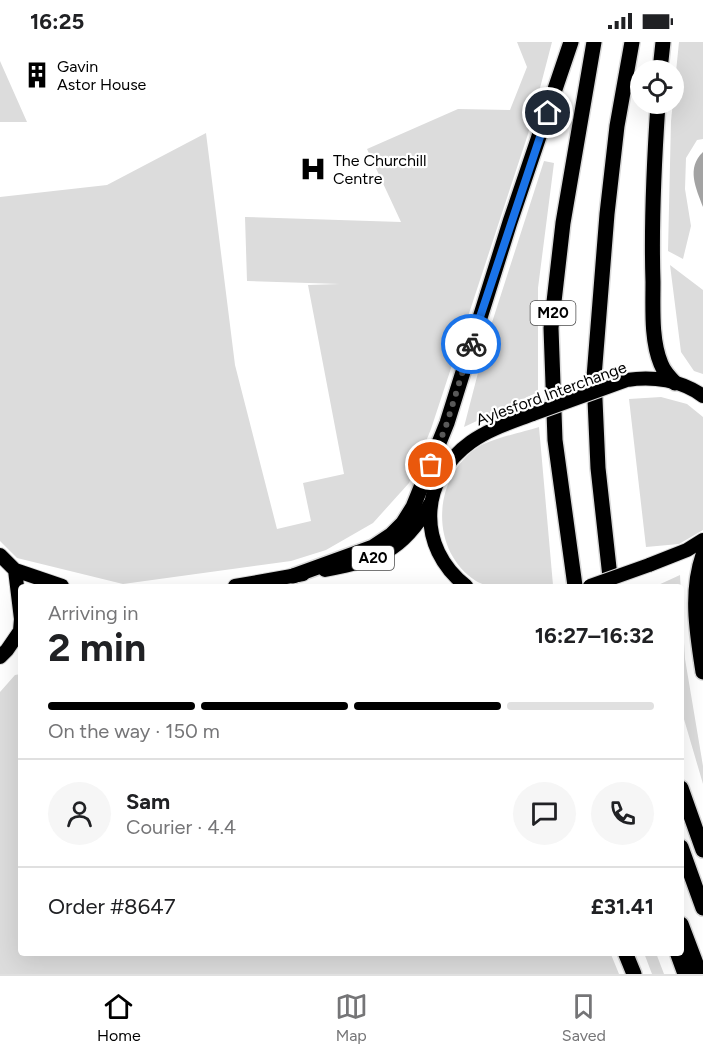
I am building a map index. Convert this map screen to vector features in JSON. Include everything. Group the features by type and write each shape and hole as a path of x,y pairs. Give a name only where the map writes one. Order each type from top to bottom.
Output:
{"highway":[{"path":"436,482 447,423 463,368 571,42"},
{"name":"M20","path":"575,584 555,440 553,316 563,222 594,42"},
{"name":"M20","path":"611,584 598,468 594,377 607,214 617,126 632,42"},
{"path":"661,60 663,42"},
{"path":"657,114 651,218 654,332 661,363 665,372 675,383"},
{"path":"293,576 373,547 391,535 403,523 413,507 447,423"},
{"name":"M20","path":"606,543 619,584"},
{"path":"703,555 696,592 697,628 703,672"},
{"path":"684,796 703,850"},
{"path":"684,855 703,908"},
{"path":"684,932 700,974"},
{"path":"627,956 634,974"},
{"path":"678,956 685,974"}],"main road":[{"name":"Aylesford Interchange","path":"464,584 447,568 439,554 431,524 431,502 436,482 447,465 470,442 498,427 627,381 654,378 690,388 703,396"},
{"name":"A20","path":"246,584 364,562 385,553 401,543 412,531 431,502"},
{"path":"596,584 687,550 703,540"},
{"path":"0,555 15,570 56,584"},
{"path":"15,570 18,590"},
{"path":"0,657 18,635"}],"shaded area":[{"path":"517,42 552,42 528,134 431,429 409,483 373,523 326,550 291,561 123,584 17,558 0,541 0,197 107,185 206,133 235,365 277,529 311,521 303,483 344,474 308,285 340,284 247,281 245,217 401,222 367,149 458,109 510,110 527,67"},
{"path":"679,42 703,42 703,139 697,140 686,158 685,189 691,226 683,259 668,251 672,114 684,114 684,60 677,60"},
{"path":"0,61 27,122 0,122"},
{"path":"703,152 703,207 695,185 694,171 698,158"},
{"path":"544,161 554,163 538,288 538,392 464,427 487,338"},
{"path":"670,265 703,290 703,374 694,371 681,352"},
{"path":"661,397 687,404 703,417 703,530 679,544 646,547 629,399"},
{"path":"539,427 553,584 481,584 461,568 450,552 444,533 442,514 445,495 452,476 463,460 478,447 499,438"},
{"path":"680,575 681,584 660,584"},
{"path":"684,642 703,766 703,784 684,719"},
{"path":"18,674 18,956 612,956 619,974 0,974 0,692"},
{"path":"645,956 657,956 664,974 652,974"}],"way so far":[{"path":"431,465 447,423 471,344"}],"place":[{"name":"Gavin Astor House","path":"37,75"},
{"name":"The Churchill Centre","path":"313,169"}],"route":[{"path":"471,344 548,113"}]}
